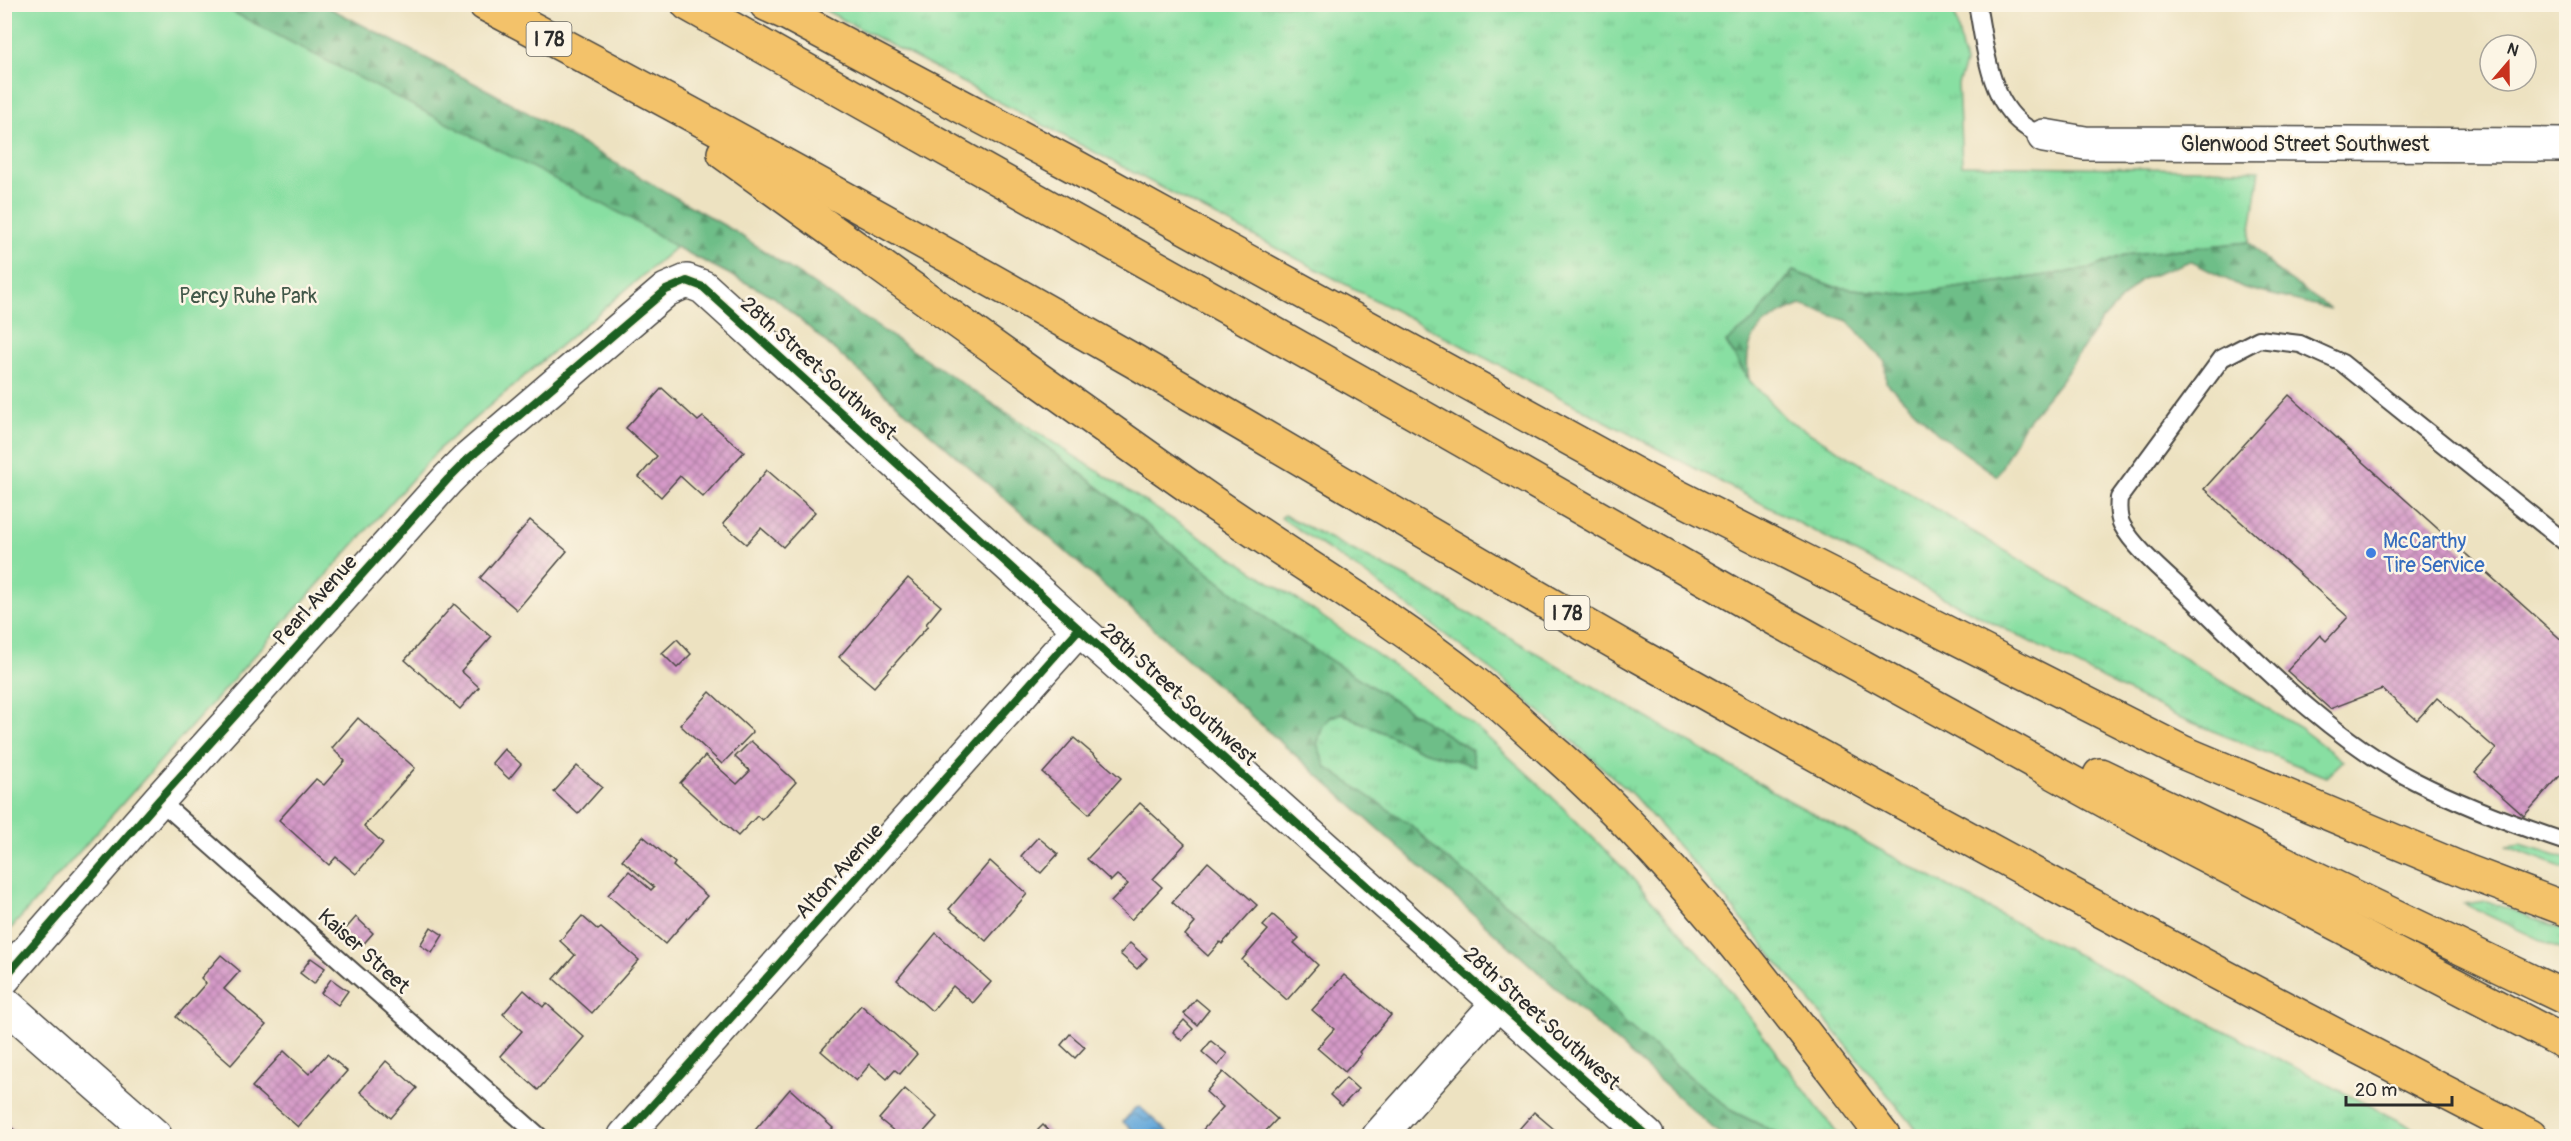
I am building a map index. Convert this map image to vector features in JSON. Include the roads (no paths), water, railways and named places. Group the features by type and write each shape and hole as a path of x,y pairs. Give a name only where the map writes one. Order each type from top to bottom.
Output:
{"highway":[{"name":"I 78","path":"485,4 969,268 1638,655 2312,1024 2530,1137"},
{"path":"688,4 1774,618 2178,841 2566,1043"},
{"path":"766,4 1074,166 1647,481 2171,747 2466,872 2566,909"},
{"path":"613,73 1012,362 1225,511 1392,623 1472,681 1562,759 1652,848 1738,947 1883,1137"},
{"path":"1774,618 2566,998"}],"street":[{"name":"Glenwood Street Southwest","path":"2044,136 2085,143 2566,145"},
{"name":"28th Street Southwest","path":"687,281 703,287 1079,629 1647,1137"},
{"name":"Pearl Avenue","path":"4,978 159,800 467,460 666,290 687,281"},
{"name":"Alton Avenue","path":"625,1137 1079,629"},
{"path":"4,1003 155,1137"},
{"path":"1379,1137 1498,1003"}],"lane":[{"path":"1977,4 1992,78 2006,106 2022,125 2044,136"},
{"path":"2566,543 2342,363 2300,345 2259,339 2222,358 2119,498 2121,523 2152,561 2270,674 2337,729 2374,757 2415,781 2566,842"},
{"name":"Kaiser Street","path":"159,800 539,1137"}],"water":[{"path":"1140,1107 1172,1136 1139,1136 1123,1122 1135,1108"}],"place":[{"name":"McCarthy Tire Service","path":"2371,553"}],"park label":[{"name":"Percy Ruhe Park","path":"248,296"}]}
